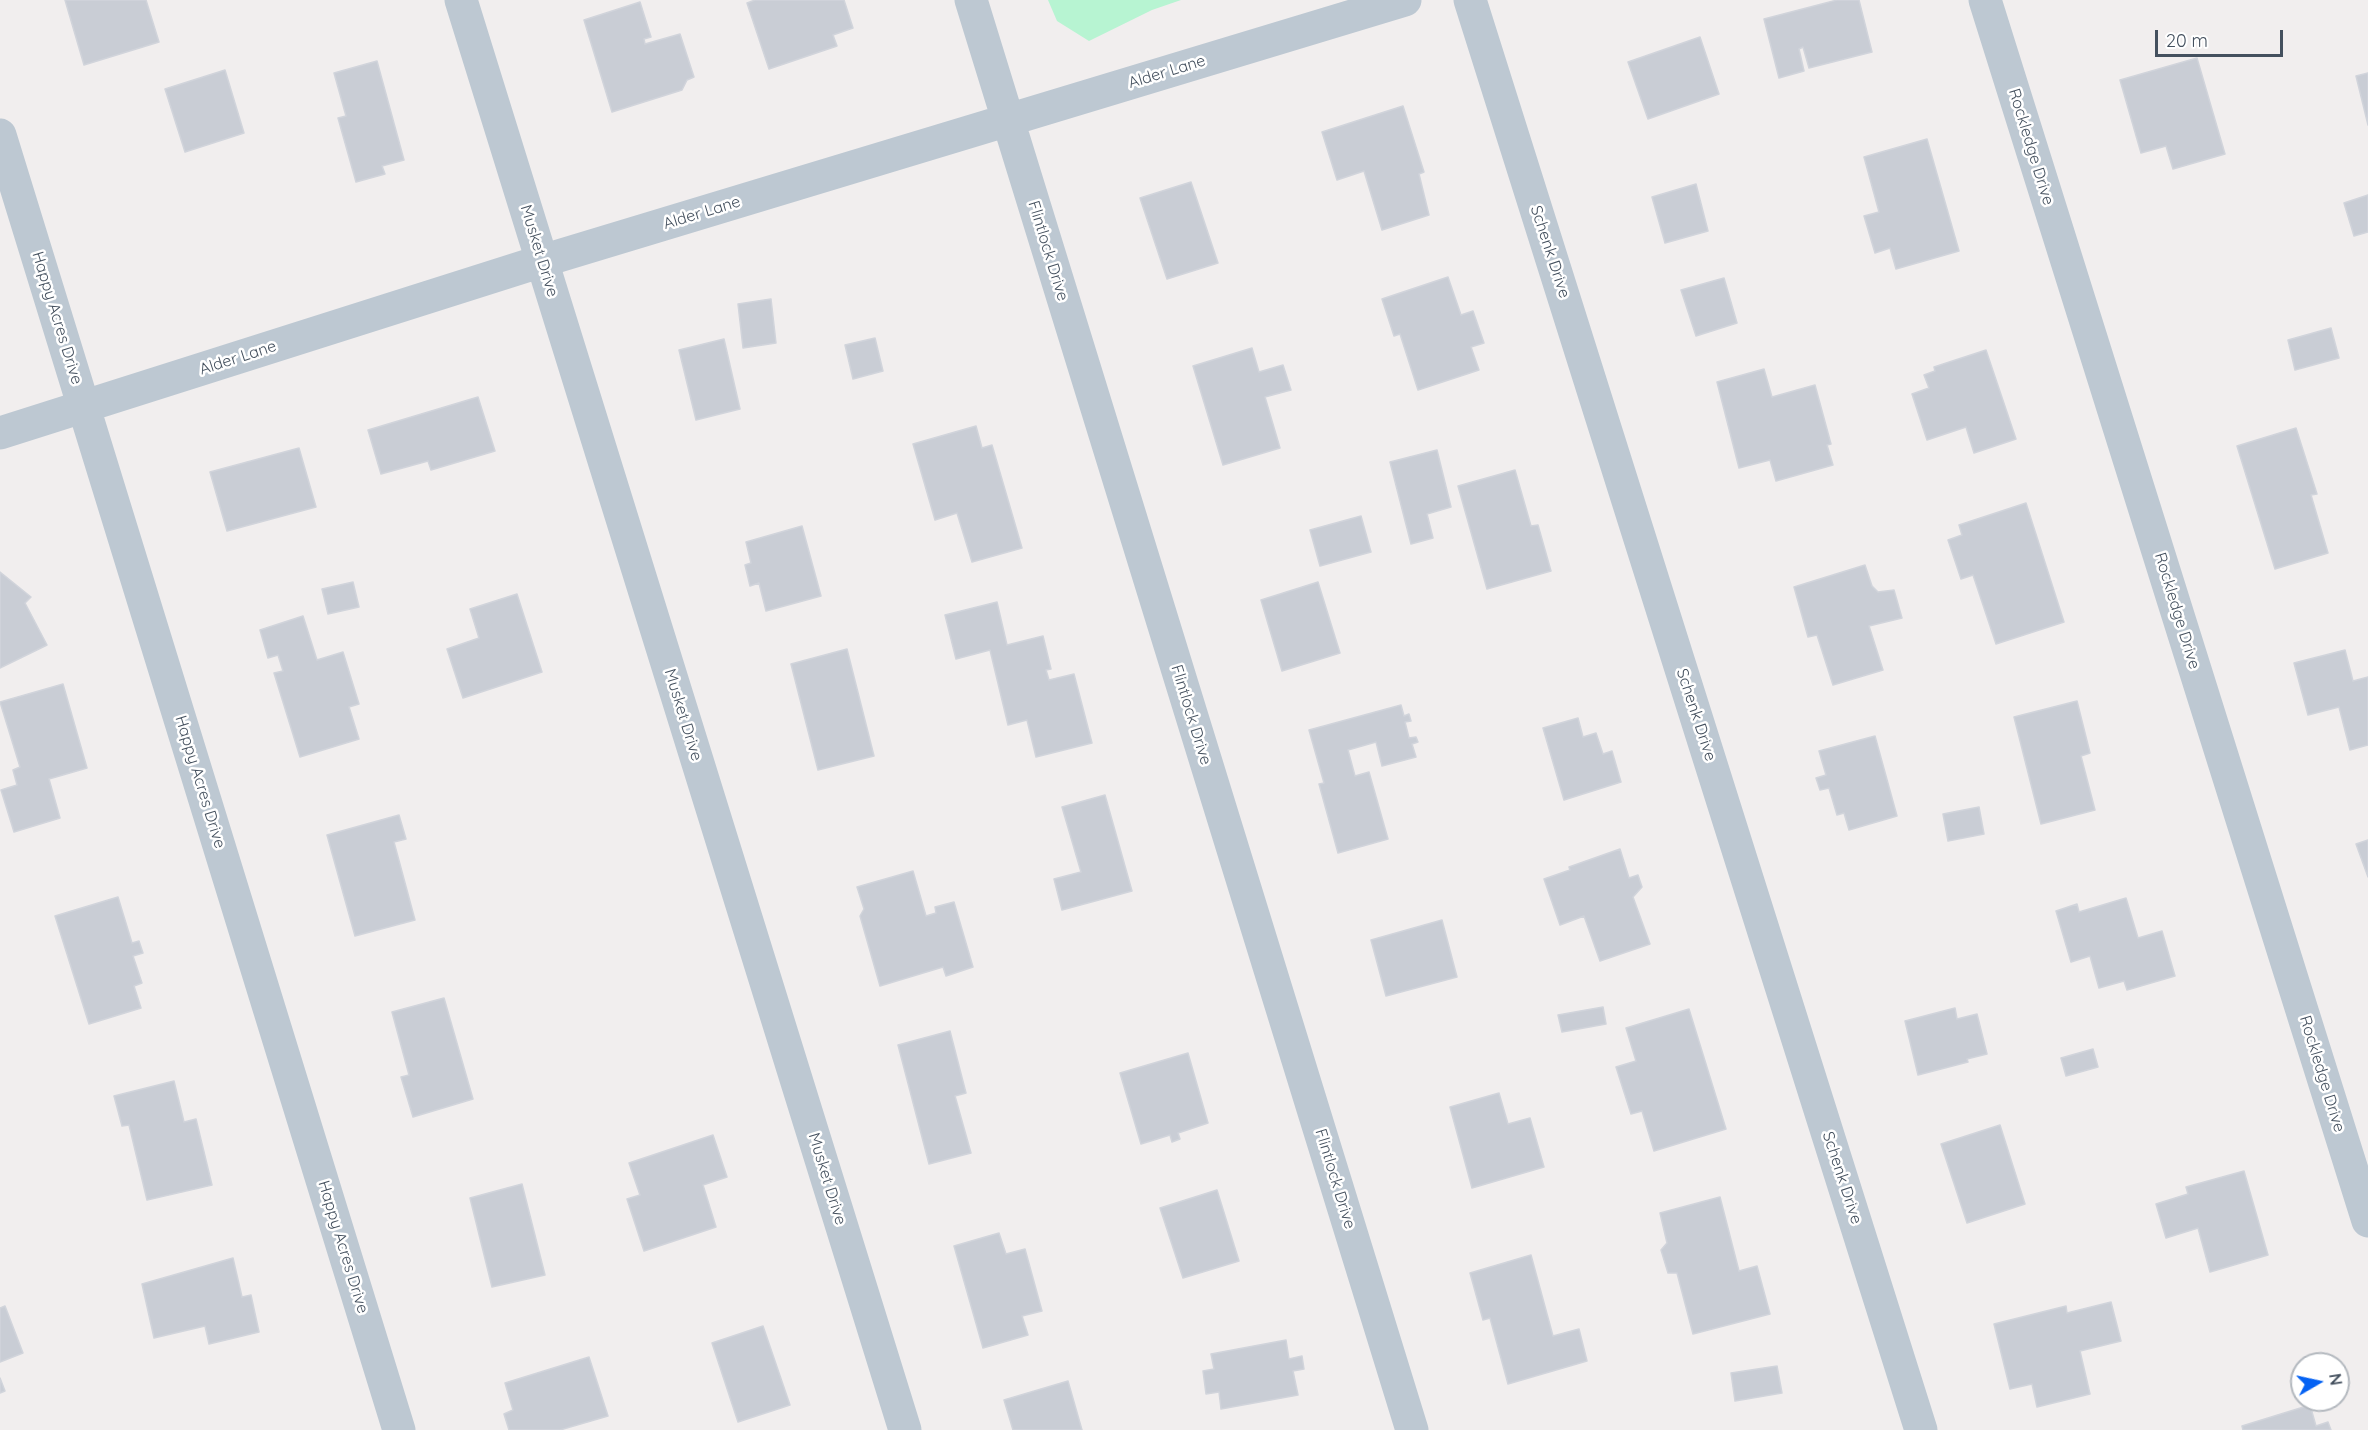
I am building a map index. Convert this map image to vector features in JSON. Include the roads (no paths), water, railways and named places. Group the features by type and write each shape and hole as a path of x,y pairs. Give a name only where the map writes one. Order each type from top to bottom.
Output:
{"street":[{"name":"Musket Drive","path":"461,0 905,1430"},
{"name":"Flintlock Drive","path":"970,0 1412,1430"},
{"name":"Alder Lane","path":"0,433 542,261 1406,0"},
{"name":"Schenk Drive","path":"1470,0 1922,1430"},
{"name":"Rockledge Drive","path":"1985,0 2368,1221"},
{"name":"Happy Acres Drive","path":"0,135 399,1430"}]}
